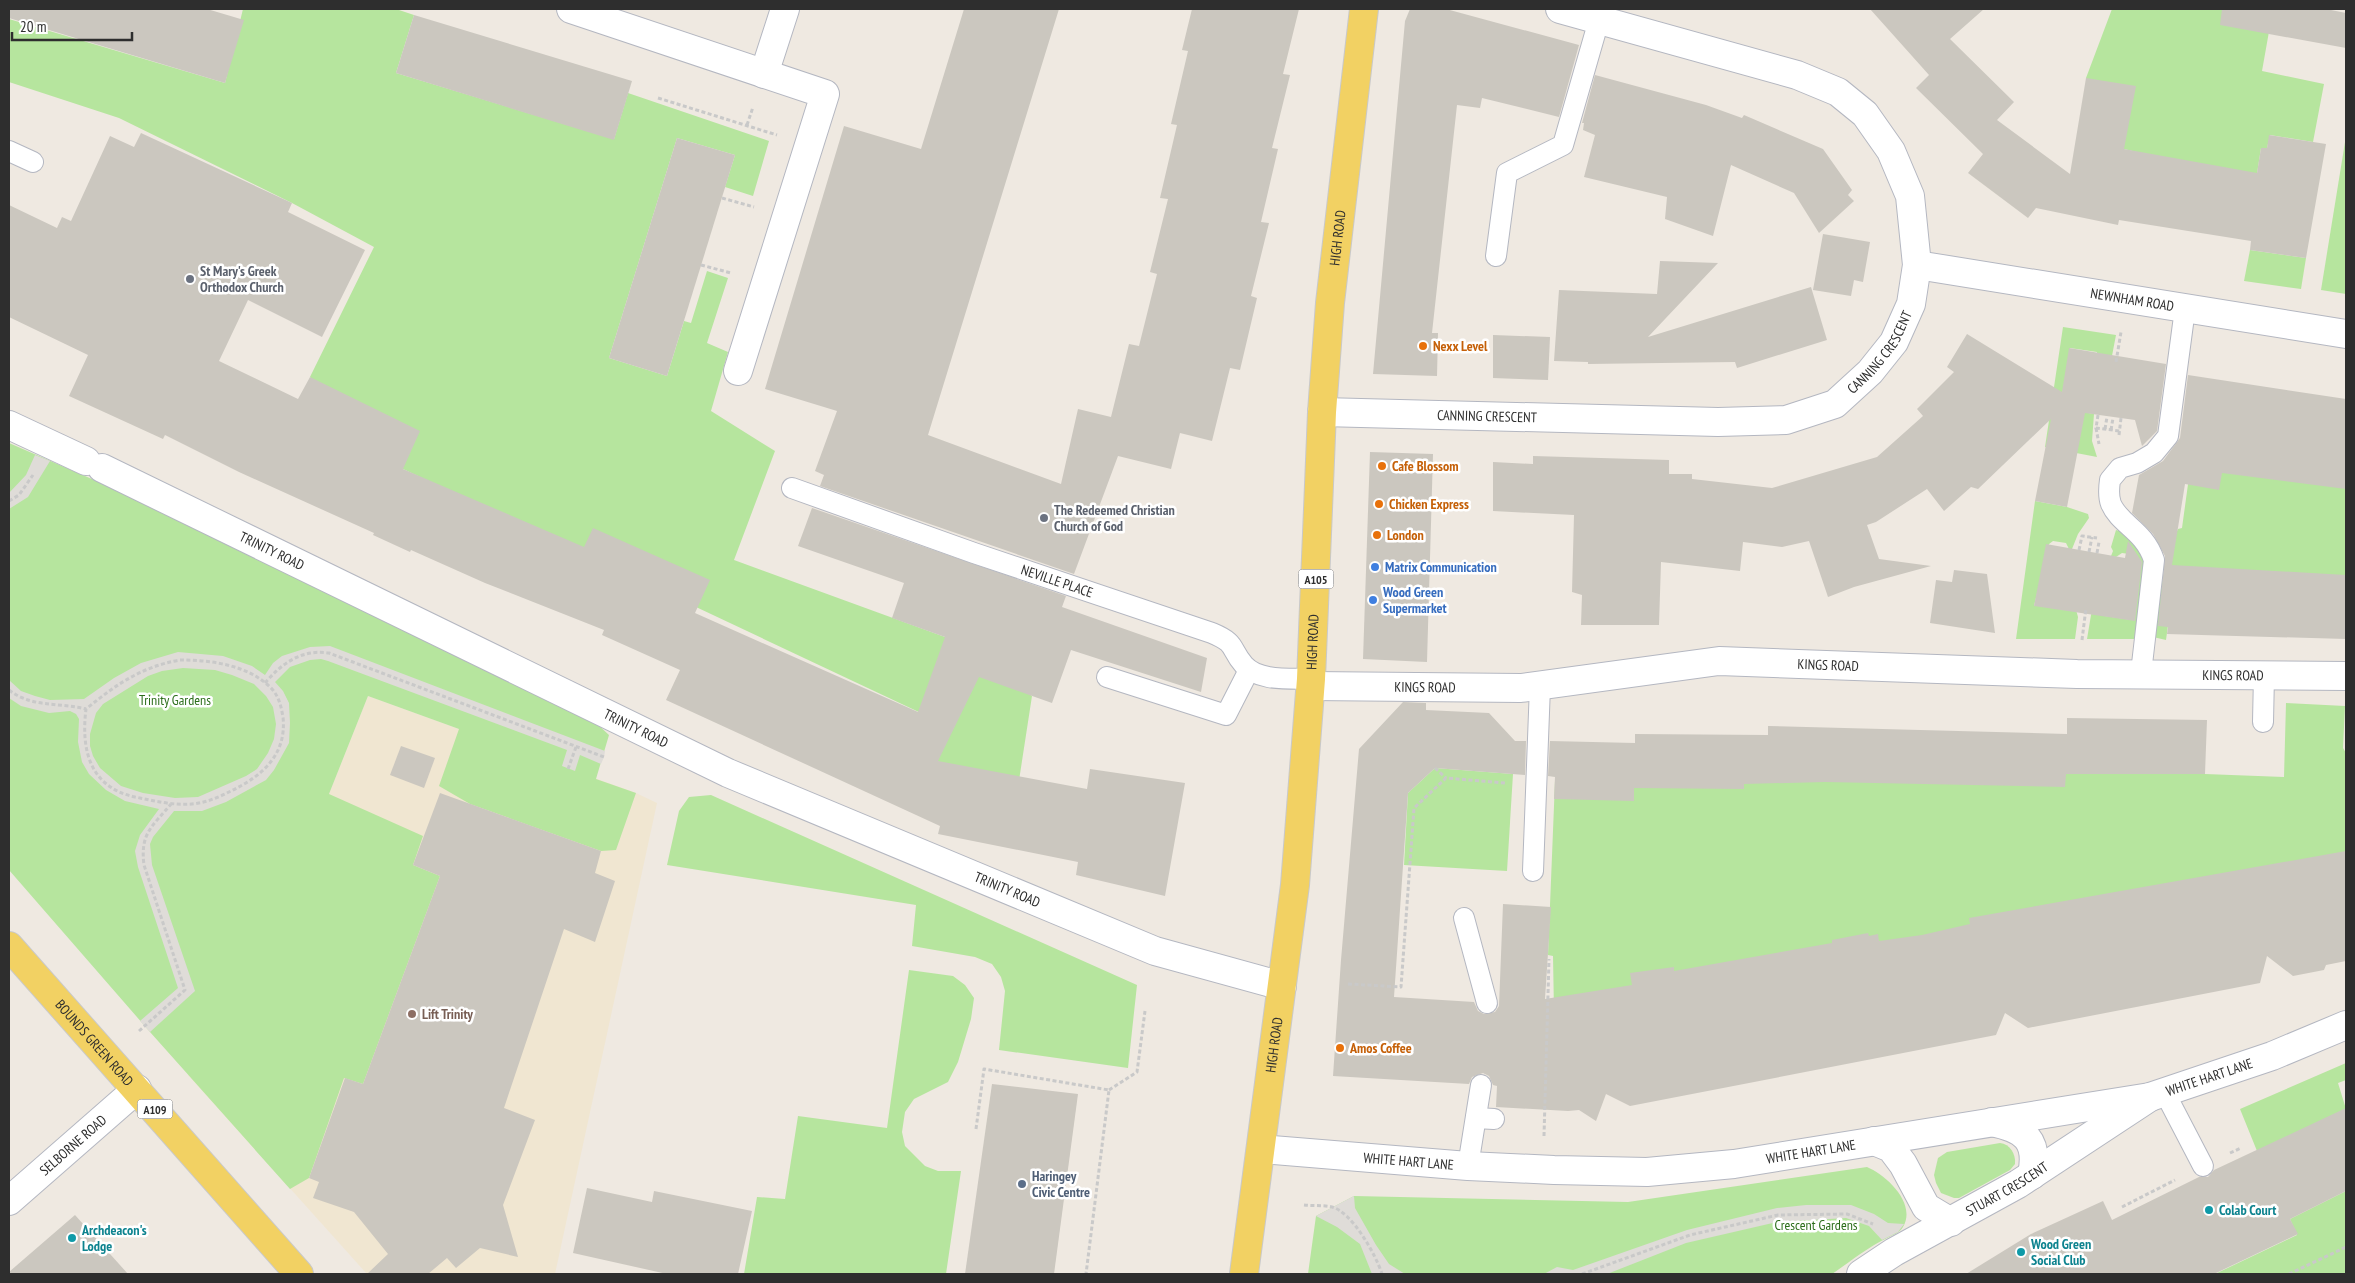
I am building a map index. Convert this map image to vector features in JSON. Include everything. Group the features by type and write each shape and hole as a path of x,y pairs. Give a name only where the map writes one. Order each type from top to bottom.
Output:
{"main road":[{"name":"HIGH ROAD","path":"1244,1274 1294,885 1311,682 1322,412 1330,303 1364,9"},
{"name":"BOUNDS GREEN ROAD","path":"9,946 299,1274"}],"street":[{"path":"571,9 825,94 738,371"},
{"path":"764,74 785,9"},
{"name":"CANNING CRESCENT","path":"1322,412 1718,422 1786,420 1835,404 1870,372 1894,342 1911,304 1917,265 1910,196 1891,151 1865,114 1838,92 1797,75 1560,9"},
{"name":"NEWNHAM ROAD","path":"1917,265 2346,334"},
{"name":"TRINITY ROAD","path":"9,426 94,464 728,773 1155,951 1282,986"},
{"name":"KINGS ROAD","path":"1311,682 1502,688 1540,686 1719,662 2067,673 2346,676"},
{"name":"WHITE HART LANE","path":"1261,1149 1468,1166 1647,1172 1734,1164 2157,1095 2272,1056 2346,1025"},
{"name":"SELBORNE ROAD","path":"9,1202 137,1089"},
{"name":"STUART CRESCENT","path":"1861,1274 2032,1175 2157,1095"},
{"path":"1992,1122 2014,1127 2033,1147 2035,1159 2032,1175"},
{"path":"1903,1164 1908,1147 1923,1132"},
{"path":"1874,1141 1891,1148 1903,1164 1926,1207 1952,1222"},
{"path":"1917,1240 1926,1207"}],"lane":[{"path":"1496,256 1507,174 1564,145 1599,20"},
{"path":"9,151 33,162"},
{"path":"2141,673 2154,560 2150,546 2139,533 2119,516 2111,504 2110,480 2120,468 2154,453 2168,436 2185,309"},
{"name":"NEVILLE PLACE","path":"792,488 974,553 1212,634 1226,640 1242,664 1249,670"},
{"path":"1107,676 1226,716 1249,670 1258,675 1311,682"},
{"path":"2263,722 2264,675"},
{"path":"1533,871 1540,686"},
{"path":"1464,918 1487,1003"},
{"path":"1468,1166 1485,1118 1481,1084"},
{"path":"2157,1095 2203,1166"}],"path":[{"path":"658,98 779,136 776,145"},
{"path":"722,198 757,208"},
{"path":"701,265 737,275"},
{"path":"2098,415 2096,428 2120,431"},
{"path":"2105,429 2107,417"},
{"path":"2111,430 2113,418"},
{"path":"2079,550 2082,536 2100,539 2097,553"},
{"path":"2089,552 2092,538"},
{"path":"265,683 287,661 309,653 329,653 604,757"},
{"path":"9,690 19,698 32,702 86,708 115,686 144,669 158,664 180,660 220,663 247,672 274,691 281,703 282,741 275,756 263,773 236,789 198,804 171,804 128,795 102,779 90,763 86,753 84,732 86,708"},
{"path":"568,769 576,746"},
{"path":"1435,768 1446,778 1510,784"},
{"path":"1348,984 1401,987 1414,808 1446,778"},
{"path":"139,1031 185,990 144,865 143,852 146,834 171,804"},
{"path":"1544,1137 1549,959"},
{"path":"976,1129 984,1069 1109,1090 1137,1072 1145,1011"},
{"path":"1086,1274 1109,1090"},
{"path":"2147,1195 2151,1201"},
{"path":"1304,1205 1333,1207 1347,1216 1360,1232 1381,1273 1386,1274"},
{"path":"1582,1274 1690,1235 1778,1215 1848,1214 1874,1224 1880,1231"},
{"path":"2288,1274 2346,1247"}],"shaded area":[{"path":"35,455 50,461 28,497 9,509 9,493 26,475"},
{"path":"330,646 605,751 604,757 601,764 580,755 575,771 562,766 567,750 328,661 321,659 310,660 290,667 275,682 283,691 289,703 290,723 289,743 274,770 266,780 226,802 202,811 174,811 153,837 150,844 152,865 195,991 150,1032 140,1021 178,988 138,867 135,851 140,835 159,809 125,801 106,790 89,774 82,762 78,742 79,719 76,714 70,711 49,713 21,706 9,698 9,680 21,691 50,700 84,699 114,678 141,663 178,652 223,656 252,666 265,675 273,663 282,656 310,647","holes":["183,668 215,670 254,684 266,696 273,707 276,724 274,739 268,753 257,769 246,776 198,797 175,798 143,793 121,786 100,768 90,746 90,734 96,713 103,704 148,676 162,671"]},
{"name":"Lift Trinity","path":"368,696 636,793 657,803 555,1274 367,1274 188,1075 241,954 329,794"},
{"path":"1354,1196 1355,1208 1376,1245 1389,1264 1405,1274 1372,1274 1360,1244 1337,1227 1316,1216"},
{"path":"1806,1205 1851,1205 1874,1214 1888,1223 1904,1224 1898,1232 1882,1240 1869,1226 1846,1218 1777,1222 1686,1243 1607,1274 1544,1274 1557,1267 1573,1270 1687,1230 1777,1208"}],"green space":[{"path":"243,9 396,9 414,15 396,73 614,139 628,93 769,141 753,196 725,187 735,155 677,138 609,358 667,376 684,321 691,323 707,271 728,278 707,343 728,352 711,411 775,451 734,560 945,637 1032,696 1018,787 927,758 940,722 403,469 310,377 374,247 292,203 119,118 9,82 9,19 225,83"},
{"path":"2112,9 2273,9 2262,71 2324,84 2313,142 2270,135 2267,148 2261,148 2256,180 2124,149 2086,78"},
{"path":"2346,136 2346,294 2321,290"},
{"path":"2250,250 2306,258 2301,289 2244,281"},
{"path":"2063,327 2116,335 2111,361 2097,359 2097,352 2070,348 2060,408 2094,414 2092,441 2097,457 2045,447"},
{"path":"2196,426 2346,449 2346,594 2173,588 2166,640 2153,637 2168,551 2178,529 2182,528"},
{"name":"Trinity Gardens","path":"9,443 200,526 595,722 609,735 596,779 636,793 616,850 601,851 470,804 439,786 459,729 368,696 329,794 423,836 413,865 440,876 363,1084 344,1078 309,1178 290,1189 9,870"},
{"path":"2035,501 2067,507 2088,514 2089,518 2078,534 2072,549 2069,549 2066,543 2053,541 2049,544 2034,606 2075,606 2078,617 2075,639 2016,639"},
{"path":"2116,530 2132,535 2148,556 2138,639 2087,639 2092,609 2105,616 2132,620 2136,555 2122,553 2116,557 2111,556 2113,551 2111,547"},
{"path":"2286,703 2345,706 2343,748 2346,753 2346,880 1554,1012 1553,956 1548,955 1555,781 1634,788 1697,788 1744,784 1767,772 2205,774 2284,777"},
{"path":"1435,768 1513,774 1507,871 1404,865 1408,793"},
{"path":"711,795 1137,985 1128,1068 999,1050 1005,991 1001,977 992,964 975,957 912,946 916,905 667,865 679,811 689,797"},
{"path":"909,970 953,976 965,985 974,998 971,1019 958,1062 948,1082 914,1099 905,1112 902,1132 905,1146 925,1166 938,1171 961,1171 946,1274 744,1274 757,1197 785,1199 798,1116 887,1128"},
{"path":"2346,1063 2346,1080 2338,1083 2346,1109 2257,1151 2240,1109"},
{"path":"2000,1143 2007,1145 2013,1153 2015,1164 2010,1170 1959,1198 1941,1193 1934,1175 1938,1158 1947,1152"},
{"name":"Crescent Gardens","path":"1867,1167 1883,1176 1897,1191 1906,1209 1906,1218 1900,1231 1873,1246 1832,1274 1308,1274 1316,1216 1354,1196 1628,1202"},
{"path":"2346,1191 2346,1274 2215,1274 2297,1235 2290,1219"}],"building":[{"path":"9,9 207,9 244,20 225,83 9,18"},
{"path":"964,9 1059,9 928,435 1061,484 1078,409 1111,417 1129,344 1139,346 1157,274 1150,272 1168,199 1160,198 1177,125 1171,124 1188,51 1182,50 1192,9 1299,9 1283,74 1290,75 1272,148 1278,149 1261,222 1269,223 1251,296 1257,298 1240,370 1230,368 1212,441 1180,433 1171,469 1118,456 1074,574 820,486 824,475 815,471 837,411 765,389 844,126 921,149"},
{"path":"1410,9 1446,9 1579,45 1559,117 1482,98 1480,108 1457,105 1432,333 1438,333 1437,376 1373,374 1405,21"},
{"path":"1870,9 1984,9 1950,39 2014,102 1997,120 2070,174 2086,78 2136,86 2124,149 2257,173 2261,148 2267,148 2269,135 2326,144 2306,258 2250,250 2251,241 2119,220 2118,225 2036,208 2028,218 1968,173 1983,154 1916,88 1929,75"},
{"path":"2222,9 2326,9 2346,13 2346,48 2220,25"},
{"path":"414,15 632,81 614,140 396,73"},
{"path":"1595,75 1706,105 1742,118 1744,115 1823,149 1852,190 1848,195 1854,201 1819,233 1794,193 1731,165 1713,236 1665,219 1667,197 1584,177 1595,135 1583,130 1584,123 1582,123"},
{"path":"141,133 292,203 288,212 365,250 322,337 248,300 219,361 298,399 310,377 420,431 403,469 584,547 593,528 710,580 695,613 918,712 945,637 892,618 904,583 798,546 812,508 1066,596 1062,607 1207,658 1201,692 1071,650 1052,703 979,677 938,761 1087,789 1090,769 1185,783 1165,896 1076,875 1078,862 938,834 940,826 666,700 680,670 602,635 604,630 485,583 411,550 410,552 373,535 374,533 239,472 165,435 163,439 69,396 88,355 9,317 9,205 57,228 62,217 71,221 110,136 134,147"},
{"path":"677,138 735,155 667,376 609,358"},
{"path":"1823,234 1870,242 1863,282 1854,280 1851,296 1813,290"},
{"path":"1660,261 1718,263 1648,337 1811,287 1827,340 1737,368 1735,362 1588,364 1588,362 1554,361 1559,290 1657,294"},
{"path":"1967,334 2062,392 2069,348 2166,364 2157,431 2142,446 2135,420 2085,413 2067,507 2035,501 2051,419 1978,489 1971,487 1944,511 1927,489 1876,522 1867,525 1879,559 1931,566 1854,587 1828,597 1809,541 1782,547 1743,542 1740,571 1661,562 1659,625 1581,625 1582,595 1572,592 1574,515 1493,511 1493,462 1533,464 1533,456 1669,460 1669,474 1692,474 1692,479 1772,488 1877,457 1923,416 1917,409 1954,372 1947,367"},
{"path":"1493,335 1550,337 1548,380 1493,378"},
{"path":"2188,375 2346,399 2346,489 2222,473 2219,490 2185,484 2172,565 2346,575 2346,639 2167,634 2168,627 2158,626 2165,556 2153,534 2132,513 2139,475 2163,461 2180,438"},
{"path":"1370,452 1433,454 1427,662 1363,659"},
{"path":"2128,541 2142,562 2135,621 2034,606 2046,544 2125,558"},
{"path":"1954,570 1987,574 1995,633 1930,623 1936,580 1952,582"},
{"path":"1403,702 1426,703 1426,710 1489,713 1515,741 1526,741 1525,775 1435,768 1408,793 1394,997 1474,1002 1478,1011 1484,1014 1495,1012 1499,1006 1503,904 1551,907 1545,999 1632,985 1630,973 1674,967 1674,971 1832,943 1832,940 1868,933 1869,936 1878,934 1879,941 1922,935 1970,924 1969,918 2346,851 2346,961 2326,965 2324,970 2293,976 2267,956 2260,983 2028,1028 2005,1013 1996,1035 1630,1106 1606,1094 1596,1121 1579,1110 1496,1107 1497,1086 1493,1085 1489,1076 1483,1073 1472,1077 1469,1084 1333,1076 1359,749"},
{"path":"2067,718 2207,720 2205,774 2066,774 2065,787 1825,782 1744,784 1744,789 1634,788 1634,801 1554,799 1555,777 1548,776 1550,741 1635,743 1635,734 1768,735 1768,726 2067,734"},
{"path":"401,746 435,758 424,788 390,775"},
{"path":"440,793 601,851 595,873 615,881 595,942 564,929 504,1108 535,1120 503,1205 518,1257 480,1248 456,1268 447,1258 428,1274 367,1274 388,1254 354,1212 313,1198 319,1182 309,1178 345,1078 363,1084 440,876 413,865"},
{"name":"Haringey Civic Centre","path":"992,1084 1078,1094 1054,1274 965,1274"},
{"path":"2346,1108 2346,1191 2290,1219 2298,1234 2214,1274 1966,1274 2031,1234 2103,1201 2112,1220 2199,1177 2208,1177 2214,1170"},
{"path":"587,1188 652,1202 654,1191 752,1211 738,1274 667,1274 573,1253"},
{"name":"Archdeacon's Lodge","path":"75,1215 128,1274 9,1274 9,1272"}],"place":[{"name":"St Mary's Greek Orthodox Church","path":"190,279"},
{"name":"Nexx Level","path":"1423,346"},
{"name":"Cafe Blossom","path":"1382,466"},
{"name":"Chicken Express","path":"1379,504"},
{"name":"The Redeemed Christian Church of God","path":"1044,518"},
{"name":"London","path":"1377,535"},
{"name":"Matrix Communication","path":"1375,567"},
{"name":"Wood Green Supermarket","path":"1373,600"},
{"name":"Lift Trinity","path":"412,1014"},
{"name":"Amos Coffee","path":"1340,1048"},
{"name":"Haringey Civic Centre","path":"1022,1184"},
{"name":"Colab Court","path":"2209,1210"},
{"name":"Archdeacon's Lodge","path":"72,1238"},
{"name":"Wood Green Social Club","path":"2021,1252"}]}
